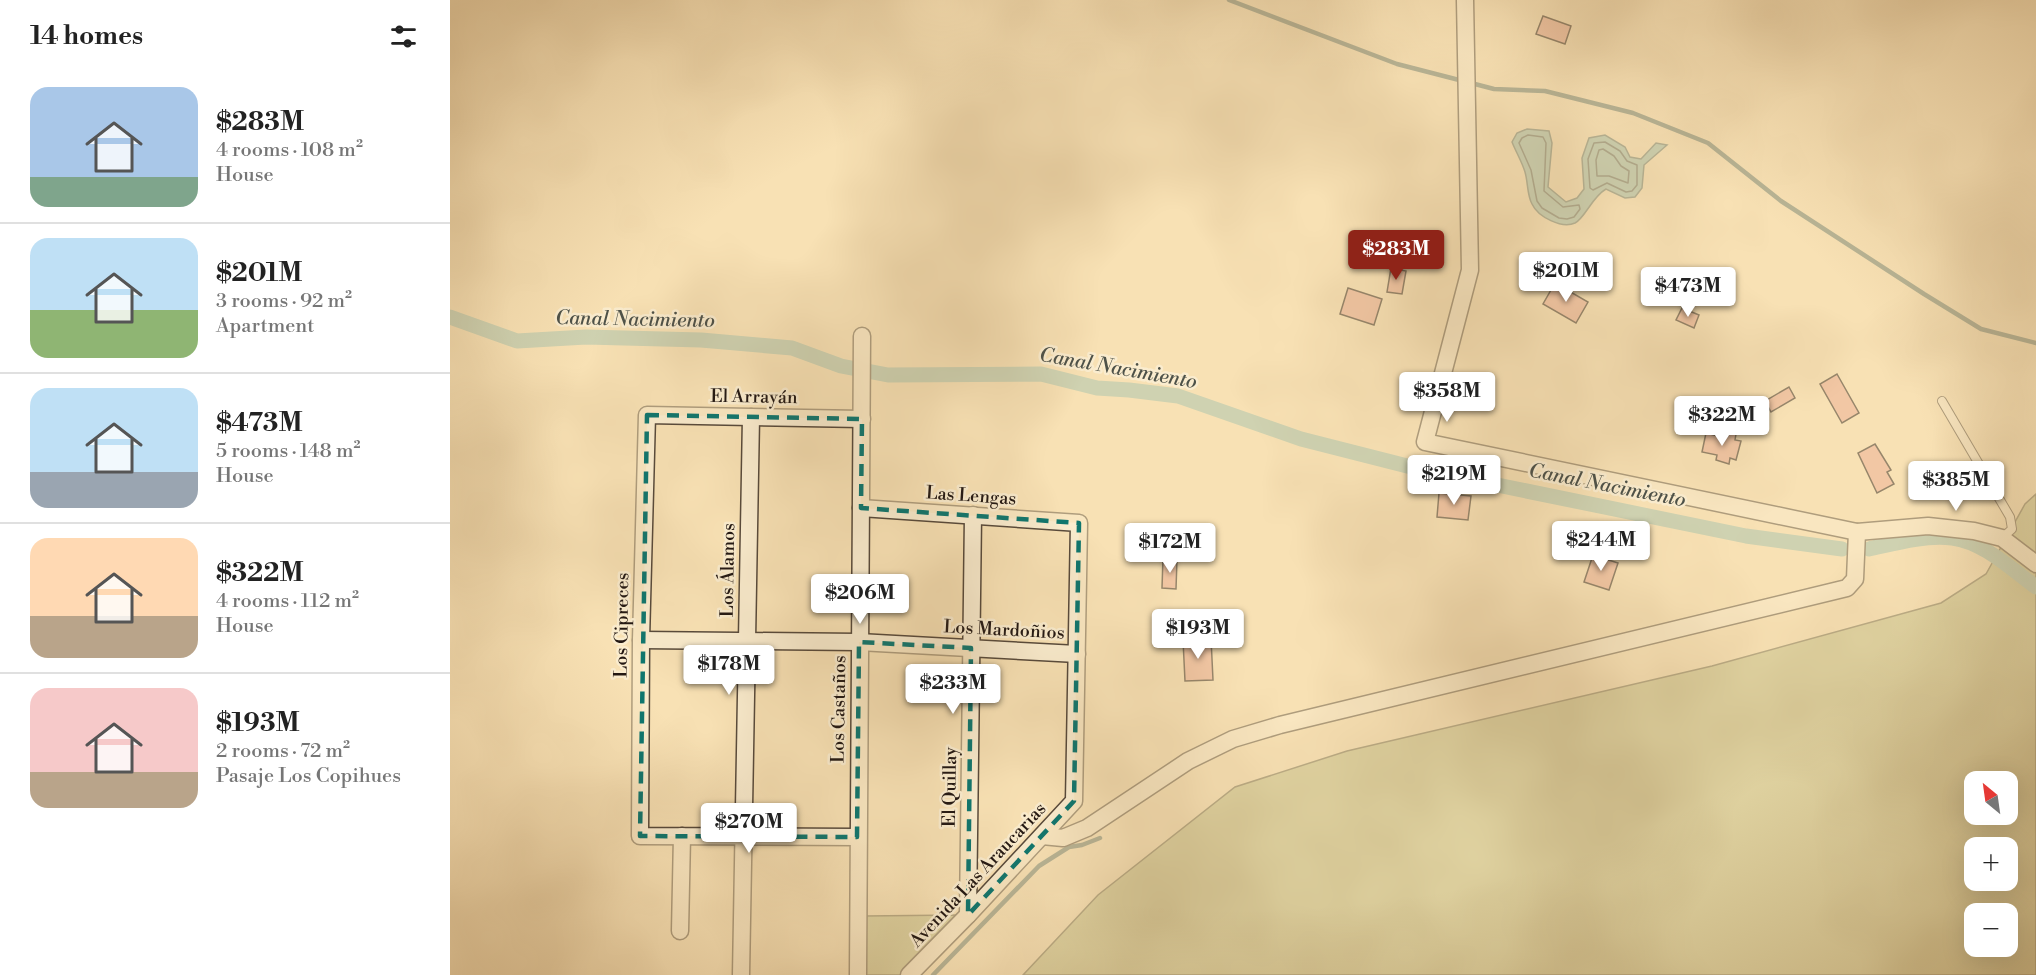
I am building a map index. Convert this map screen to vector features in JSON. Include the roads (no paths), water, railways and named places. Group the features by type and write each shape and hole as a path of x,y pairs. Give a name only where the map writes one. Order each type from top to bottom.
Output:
{"street":[{"path":"1465,0 1470,270 1425,442 1857,532 1928,526 1974,531 2002,538 2036,564"},
{"name":"Los Castaños","path":"858,975 857,837 862,336"},
{"name":"El Arrayán","path":"647,415 862,419"},
{"name":"Los Cipreces","path":"647,415 641,640 640,836 682,836"},
{"name":"Los Álamos","path":"741,975 750,417"},
{"name":"Las Lengas","path":"861,508 1079,523 1077,654"},
{"name":"El Quillay","path":"968,915 973,515"},
{"path":"1042,836 1063,838 1087,828 1188,761 1233,739 1280,725 1847,588 1855,579 1857,532"},
{"name":"Los Mardoñios","path":"641,640 859,642 1077,654"},
{"name":"Avenida Las Araucarias","path":"909,975 1074,801 1077,654"},
{"path":"680,931 682,836 857,837"}],"lane":[{"path":"1942,401 2010,517 2012,529 2002,538"}],"water":[{"path":"1527,129 1549,131 1552,143 1548,187 1566,202 1577,198 1584,189 1582,158 1589,138 1605,135 1625,147 1630,157 1641,159 1656,143 1667,145 1644,165 1642,188 1635,197 1625,198 1606,189 1579,220 1575,223 1564,224 1551,221 1539,213 1530,200 1525,172 1512,142 1517,133"}],"waterway":[{"path":"1229,0 1397,64 1463,81"},
{"path":"1471,83 1494,89 1545,91 1633,113 1708,143 1781,201 1981,329 2036,343"},
{"name":"Canal Nacimiento","path":"450,317 517,341 586,337 701,340 792,348 841,366 888,375 1041,374 1097,388 1178,396 1301,439 1419,469 1746,536 1842,549"},
{"name":"Canal Nacimiento","path":"1869,549 1910,540 1952,538 1975,545 1997,557 2036,587"},
{"path":"933,975 1039,866 1069,847 1100,838"}]}
